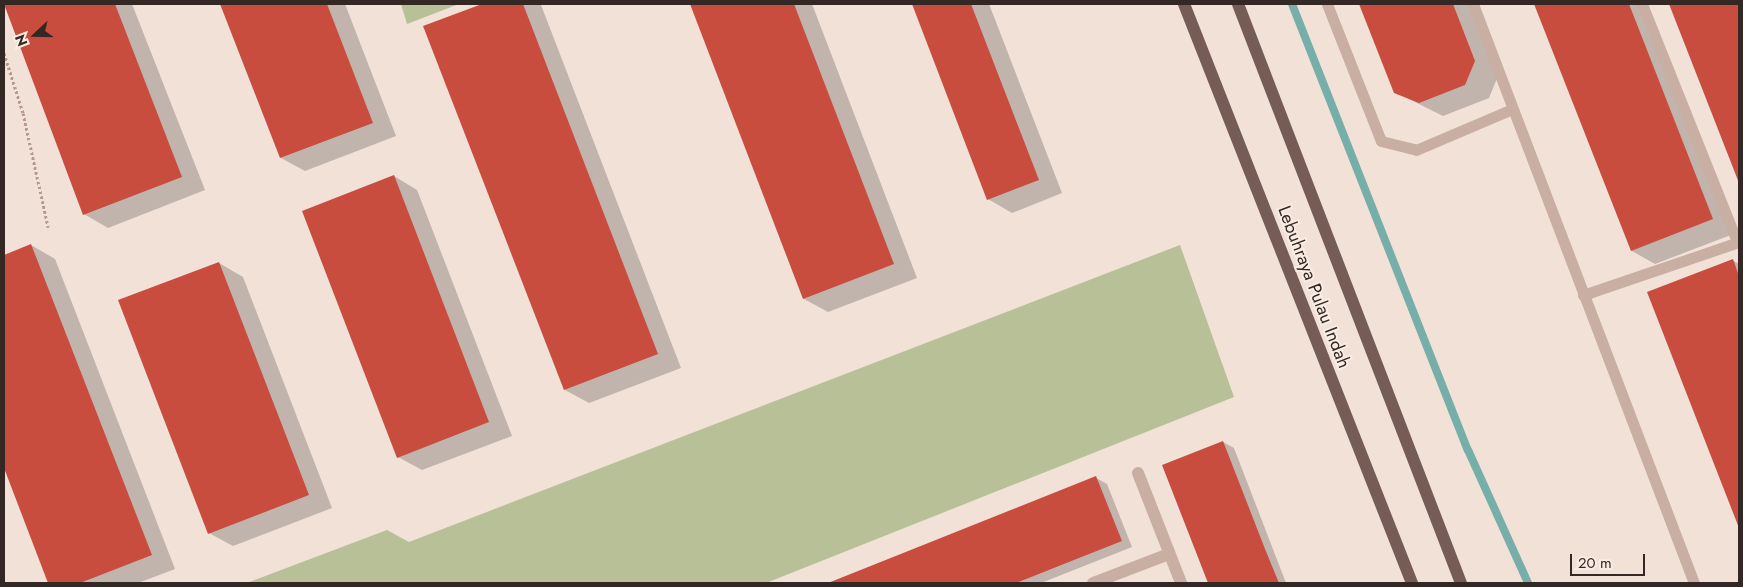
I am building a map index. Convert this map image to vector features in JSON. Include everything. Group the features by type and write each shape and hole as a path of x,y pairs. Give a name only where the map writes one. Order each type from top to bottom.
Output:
{"main road":[{"name":"Lebuhraya Pulau Indah","path":"1184,4 1412,583"},
{"name":"Lebuhraya Pulau Indah","path":"1238,4 1461,583"}],"street":[{"path":"1138,473 1181,583"},
{"path":"1093,583 1169,554"}],"lane":[{"path":"1327,4 1381,141 1416,150 1512,109"},
{"path":"1472,4 1694,583"},
{"path":"1583,295 1738,242 1642,4"}],"path":[{"path":"4,53 23,113 48,226"}],"green space":[{"path":"401,4 459,4 407,24"},
{"path":"1180,245 1234,397 766,583 247,583 387,530 409,542"}],"building":[{"path":"4,4 115,4 182,177 83,215"},
{"path":"220,4 327,4 373,123 280,158"},
{"path":"482,4 523,4 658,354 564,390 423,26"},
{"path":"690,4 794,4 894,264 803,299"},
{"path":"912,4 971,4 1039,180 987,200"},
{"path":"1359,4 1453,4 1475,61 1465,85 1419,103 1394,93"},
{"path":"1534,4 1629,4 1713,219 1631,251"},
{"path":"1669,4 1739,4 1739,183"},
{"path":"394,175 489,422 397,458 302,211"},
{"path":"31,244 152,555 80,583 48,583 4,468 4,255"},
{"path":"1733,259 1739,276 1739,528 1647,292"},
{"path":"219,262 309,495 208,534 118,300"},
{"path":"1223,441 1279,583 1208,583 1162,465"},
{"path":"1096,476 1122,541 1016,583 828,583"}],"waterway":[{"path":"1292,4 1468,450 1528,583"}]}
